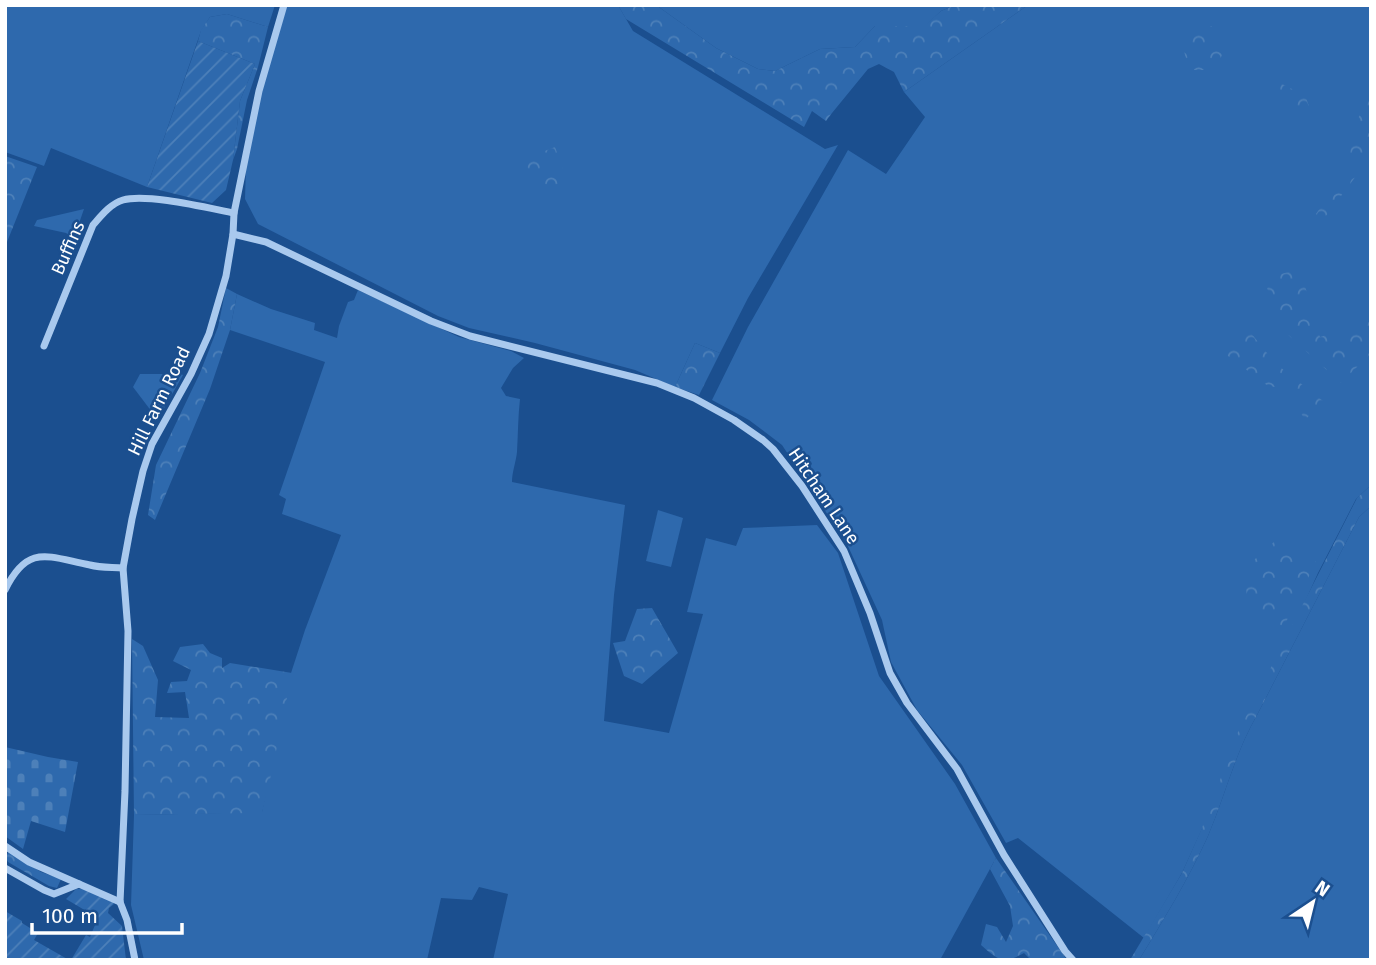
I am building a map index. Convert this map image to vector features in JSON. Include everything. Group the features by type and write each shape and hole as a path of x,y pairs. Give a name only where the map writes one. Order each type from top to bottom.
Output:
{"street":[{"name":"Hill Farm Road","path":"135,960 127,920 120,902 128,631 123,568 142,471 152,443 191,374 209,334 226,276 234,213 260,91 284,5"},
{"name":"Buffins","path":"44,346 93,225 106,210 123,200 141,199 234,213"},
{"name":"Hitcham Lane","path":"233,234 266,242 431,321 470,335 657,383 697,400 763,440 802,486 844,551 870,613 890,673 907,703 957,769 1004,855 1073,960"},
{"path":"5,590 21,565 35,557 52,556 92,566 123,568"},
{"path":"5,846 29,862 120,902"},
{"path":"5,868 54,894 79,884"}],"green space":[{"path":"5,5 275,5 268,27 227,14 210,17 201,31 147,187 51,148 44,166 5,152"},
{"path":"286,5 618,5 633,31 825,149 838,145 748,298 720,353 695,343 675,387 635,370 469,328 438,316 258,224 245,199 246,165 262,89"},
{"path":"618,5 656,5 716,48 758,69 775,71 820,49 855,47 875,26 924,26 941,11 955,5 1028,5 904,92 894,72 879,64 868,69 826,121 812,111 804,127 626,19"},
{"path":"656,5 955,5 941,11 925,26 875,26 855,47 820,49 775,71 758,69 716,48"},
{"path":"1028,5 1371,5 1371,485 1356,499 1318,573 1182,873 1144,938 1018,838 1006,843 962,765 917,710 891,662 882,620 847,544 782,445 749,420 712,400 748,327 848,150 886,174 925,117 904,92"},
{"path":"227,14 268,27 233,160 240,101 255,64 198,41 201,30 210,17"},
{"path":"1212,26 1221,34 1225,49 1211,70 1194,70 1185,56 1184,39 1196,30"},
{"path":"198,41 255,64 240,101 233,160 226,190 212,203 147,187"},
{"path":"1265,81 1278,82 1294,90 1306,98 1310,109 1299,109 1276,95 1265,85"},
{"path":"1371,85 1371,135 1356,176 1323,220 1316,214 1346,170 1352,135"},
{"path":"555,147 567,181 538,192 524,159"},
{"path":"5,156 37,167 5,247"},
{"path":"84,209 74,238 66,233 34,226 37,220"},
{"path":"1300,269 1320,337 1371,321 1371,353 1341,383 1285,332 1267,288 1277,275"},
{"path":"226,288 237,294 230,330 210,389 155,520 148,515 156,465 200,373 218,327"},
{"path":"358,290 459,337 511,351 524,358 513,368 501,388 506,396 520,399 512,482 625,505 614,595 604,721 669,733 703,614 687,612 706,538 736,546 743,528 817,525 838,553 879,676 955,784 996,858 940,960 493,960 508,894 479,887 472,900 441,898 427,960 144,960 131,905 134,815 262,812 291,673 341,535 282,514 286,499 279,495 325,362 230,330 237,294 271,309 315,323 314,330 337,338 348,302 354,300"},
{"path":"1246,327 1275,363 1323,401 1305,420 1287,389 1268,386 1220,350"},
{"path":"695,343 720,353 699,395 675,387"},
{"path":"140,374 183,375 159,417 155,416 133,387"},
{"path":"1371,485 1371,506 1359,517 1249,729 1208,836 1192,868 1139,960 1130,960 1182,873 1238,732 1357,498"},
{"path":"1371,506 1371,960 1139,960 1200,852 1249,729 1359,517"},
{"path":"658,510 683,518 671,567 646,561"},
{"path":"1276,540 1316,562 1279,636 1247,597 1244,569"},
{"path":"652,608 678,653 642,684 624,676 613,643 625,641 637,609"},
{"path":"132,639 143,646 158,680 155,717 189,718 185,692 167,693 171,682 187,681 191,670 173,661 180,647 203,644 210,653 222,658 222,668 230,663 292,673 262,813 134,815"},
{"path":"5,747 78,762 65,832 31,821 23,849 5,836"},
{"path":"9,852 41,872 61,879 57,888 8,862 5,856"},
{"path":"996,858 1067,960 1031,960 1024,953 1006,960 981,945 986,924 997,927 1006,942 1013,926 1010,906 990,869"},
{"path":"94,888 112,898 114,904 108,913 122,926 126,960 71,960 86,935 90,937 98,918 66,899 76,889"},
{"path":"5,911 38,933 34,940 69,960 5,960"}]}
